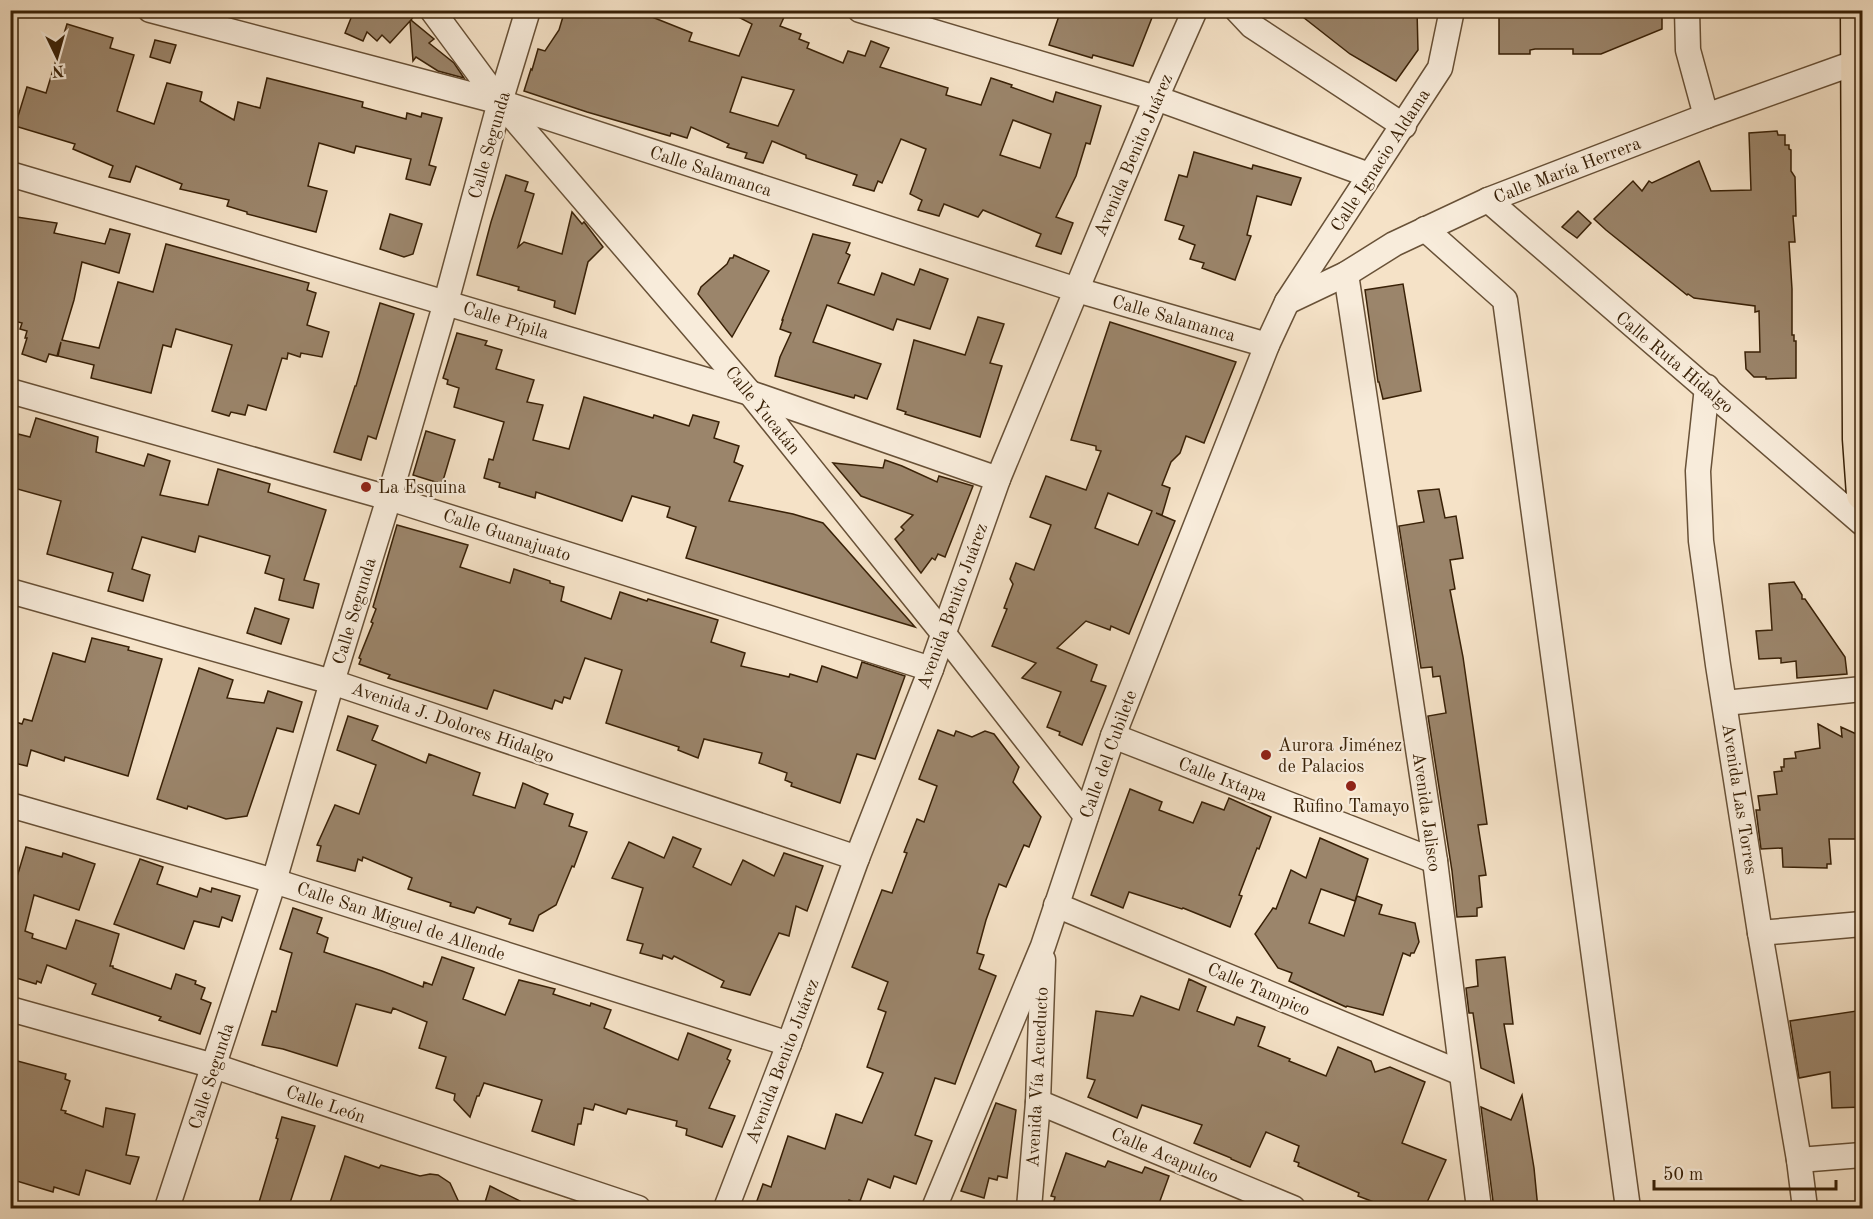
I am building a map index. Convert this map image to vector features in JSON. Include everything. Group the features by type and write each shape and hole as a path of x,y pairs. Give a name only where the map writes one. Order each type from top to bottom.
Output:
{"main road":[{"path":"1856,10 1858,439 1863,495"}],"street":[{"name":"Calle Salamanca","path":"150,10 501,102 1077,290 1267,345"},
{"name":"Calle Yucatán","path":"432,10 501,102 750,393 943,633 1086,816"},
{"name":"Calle Segunda","path":"167,1209 274,881 389,498 528,10"},
{"path":"860,10 1155,98 1369,175"},
{"name":"Avenida Benito Juárez","path":"726,1209 857,858 931,669 998,479 1155,98 1195,10"},
{"path":"1237,10 1252,26 1404,126"},
{"name":"Calle Ignacio Aldama","path":"1287,302 1440,69 1452,10"},
{"path":"1687,10 1688,50 1706,117"},
{"name":"Calle María Herrera","path":"1287,302 1346,274 1394,244 1488,200 1857,62"},
{"name":"Calle Pípila","path":"10,174 750,393 998,479"},
{"name":"Calle Ruta Hidalgo","path":"1488,200 1863,524"},
{"path":"1425,229 1505,300 1628,1209"},
{"name":"Avenida Jalisco","path":"1346,274 1435,861 1479,1209"},
{"name":"Calle del Cubilete","path":"934,1209 1043,945 1113,736 1267,345 1287,302"},
{"name":"Avenida Las Torres","path":"1707,387 1698,471 1701,541 1760,933 1799,1160 1805,1209"},
{"name":"Calle Guanajuato","path":"10,391 389,498 931,669"},
{"name":"Avenida J. Dolores Hidalgo","path":"10,591 332,682 857,858"},
{"path":"1725,704 1863,689"},
{"name":"Calle Ixtapa","path":"1113,736 1435,861"},
{"name":"Calle San Miguel de Allende","path":"10,805 274,881 789,1044"},
{"name":"Calle Tampico","path":"1056,905 1461,1073"},
{"path":"1760,933 1863,924"},
{"name":"Avenida Vía Acueducto","path":"1029,1209 1038,1102 1043,945"},
{"name":"Calle León","path":"10,1009 214,1066 638,1209"},
{"name":"Calle Acapulco","path":"1038,1102 1293,1209"},
{"path":"1799,1160 1863,1155"}],"building":[{"path":"343,10 418,10 411,20 434,39 429,43 454,63 464,78 438,71 416,57 413,61 410,21 390,43 382,35 377,41 367,32 363,41 345,33 351,18"},
{"path":"565,10 654,10 652,17 692,33 689,41 739,56 752,24 725,10 768,10 785,15 780,26 801,34 799,39 809,43 807,48 843,63 848,51 865,56 871,41 889,48 880,67 948,88 946,95 981,105 991,78 1053,102 1056,92 1101,106 1090,144 1086,143 1076,176 1056,217 1073,223 1061,254 1036,246 1041,234 983,210 978,217 944,204 939,216 918,210 922,200 910,194 926,149 901,139 882,183 878,181 874,191 853,185 857,175 806,158 806,155 772,141 763,163 745,158 747,153 727,147 729,144 691,127 687,138 671,133 670,136 524,91 538,49 545,51 559,30","holes":["742,77 794,90 778,126 730,112","1013,120 1051,134 1040,168 1000,155"]},
{"path":"1061,10 1155,10 1133,66 1093,55 1092,58 1049,45"},
{"path":"1294,10 1417,10 1418,50 1396,81 1350,54"},
{"path":"1532,10 1662,10 1662,29 1601,54 1573,54 1573,49 1535,49 1530,50 1530,54 1499,54 1499,13"},
{"path":"67,24 113,38 110,48 134,55 117,111 154,124 167,83 202,92 200,101 234,120 238,102 260,108 267,78 363,102 362,107 406,119 407,113 421,117 422,113 442,118 429,165 436,167 430,185 406,179 411,159 356,146 354,153 319,143 308,186 327,191 316,232 247,214 247,212 227,206 229,200 180,189 182,184 136,166 130,182 109,177 113,166 73,149 75,144 15,126 27,87 46,93"},
{"path":"155,40 176,45 170,63 150,57"},
{"path":"1777,131 1778,135 1785,135 1785,145 1789,145 1791,150 1791,171 1795,177 1796,216 1793,216 1795,242 1789,242 1792,335 1796,341 1796,378 1766,379 1766,377 1754,377 1746,369 1745,352 1760,352 1759,311 1755,312 1755,306 1694,298 1687,295 1594,219 1633,181 1642,191 1649,181 1652,183 1699,161 1711,191 1751,190 1749,133"},
{"path":"1194,152 1252,169 1253,165 1301,178 1291,205 1257,196 1247,235 1251,236 1235,280 1202,268 1204,263 1190,259 1195,245 1179,239 1184,226 1165,220 1179,175 1187,177"},
{"path":"506,175 528,182 525,191 534,194 518,247 524,242 562,254 572,212 582,224 584,222 603,247 588,262 575,314 554,307 555,301 518,290 519,287 477,275"},
{"path":"1578,211 1591,223 1577,238 1562,227"},
{"path":"390,214 422,224 413,254 404,257 380,249"},
{"path":"10,216 57,223 54,233 105,244 110,229 130,234 119,273 82,262 62,340 99,348 118,282 153,292 166,244 309,283 307,290 316,293 307,325 329,332 322,357 301,353 300,357 288,353 287,359 282,358 266,410 248,405 245,415 231,412 229,416 212,411 232,345 176,329 171,347 163,345 151,393 91,378 94,365 58,356 61,342 57,356 49,354 46,362 22,354 27,331 20,329 22,323 10,320"},
{"path":"813,234 850,243 846,253 850,255 838,283 874,295 882,273 914,285 920,269 948,279 930,329 897,319 893,330 827,305 813,342 881,364 867,399 855,395 854,398 775,376 780,357 791,333 780,329 782,320"},
{"path":"734,255 769,271 732,337 698,294 701,287"},
{"path":"1403,284 1421,391 1383,399 1378,382 1365,290"},
{"path":"380,303 414,314 376,439 368,436 361,460 334,452"},
{"path":"978,317 1004,324 990,363 1002,366 980,437 905,414 906,412 897,409 914,340 965,355"},
{"path":"1110,322 1236,362 1204,443 1186,436 1180,453 1171,462 1162,485 1170,488 1162,515 1156,513 1175,521 1129,634 1111,626 1110,630 1086,621 1057,648 1097,665 1091,681 1106,686 1082,745 1047,727 1061,692 1022,678 1036,663 992,646 1007,609 1004,608 1013,584 1010,579 1016,563 1034,570 1051,525 1030,517 1046,476 1086,490 1101,451 1096,450 1096,446 1071,440","holes":["1108,493 1152,511 1138,545 1095,528"]},
{"path":"457,333 487,341 485,345 502,350 496,369 534,380 527,402 543,405 533,440 569,449 584,397 653,418 654,415 689,426 693,415 719,422 714,438 739,446 734,462 743,466 729,501 793,514 823,523 915,627 686,558 696,527 667,517 670,507 632,496 622,521 536,492 535,498 499,487 500,483 484,478 489,459 493,460 504,422 454,407 459,388 447,384 448,380 443,378"},
{"path":"36,418 98,437 96,452 144,466 148,454 170,461 160,495 208,505 218,469 270,484 268,492 326,510 304,580 319,584 313,608 279,600 284,579 265,573 270,556 199,536 195,552 142,537 132,569 150,575 143,601 108,591 113,573 47,554 61,501 10,487 10,439 17,441 18,434 30,437"},
{"path":"426,431 455,440 442,484 413,475"},
{"path":"885,460 937,482 939,476 973,486 945,557 938,554 935,560 932,558 921,573 895,539 904,530 901,527 913,515 861,496 833,463 883,468"},
{"path":"1439,489 1445,518 1456,516 1463,558 1450,560 1455,589 1450,590 1463,657 1487,824 1478,825 1486,875 1479,876 1482,907 1477,908 1477,916 1457,917 1428,716 1446,713 1440,676 1433,677 1432,667 1421,668 1399,526 1424,522 1418,491"},
{"path":"397,525 468,545 460,567 510,583 514,569 550,581 550,583 564,587 561,601 611,619 620,592 718,620 711,642 745,653 741,666 789,677 790,674 817,682 822,666 857,678 862,662 905,676 875,759 857,754 840,803 791,786 792,783 785,780 787,773 759,763 762,753 704,739 698,758 678,750 679,747 606,723 622,670 585,658 570,699 564,697 562,703 555,700 552,709 494,690 487,709 388,678 390,675 359,664 361,659 359,658 373,623 371,622 376,609 373,607"},
{"path":"1794,582 1802,599 1805,599 1845,657 1847,674 1797,678 1796,661 1781,663 1781,658 1759,659 1756,631 1772,630 1769,584"},
{"path":"255,608 289,619 281,644 247,633"},
{"path":"92,638 129,647 128,650 162,659 128,776 65,757 64,761 31,750 27,766 10,762 10,720 22,724 24,719 32,721 53,653 85,662"},
{"path":"199,668 233,680 227,698 264,703 268,691 302,702 293,732 277,728 247,816 226,819 188,806 187,809 157,799"},
{"path":"348,716 378,726 372,740 426,763 429,754 480,773 473,795 515,808 523,783 548,794 544,804 573,814 569,826 587,832 556,905 539,915 533,931 509,924 511,919 477,907 474,913 408,889 412,878 363,857 362,861 358,859 355,871 317,861 321,846 317,845 335,805 359,814 376,765 337,750"},
{"path":"1818,724 1842,737 1841,727 1863,737 1863,839 1829,839 1831,864 1827,864 1827,868 1783,867 1782,848 1761,849 1756,810 1760,810 1758,796 1777,794 1774,772 1782,771 1784,759 1796,758 1795,752 1820,748"},
{"path":"938,730 954,736 956,731 972,737 985,731 994,734 1019,767 1013,782 1041,817 1029,847 1024,845 1006,887 999,884 986,920 977,953 984,955 979,969 996,976 955,1084 935,1078 915,1135 932,1141 916,1184 894,1176 890,1188 868,1179 859,1204 849,1200 846,1209 754,1209 763,1184 771,1187 788,1136 825,1149 836,1114 862,1123 883,1073 867,1067 886,1012 878,1009 888,982 852,967 882,890 892,893 917,819 924,822 937,786 919,779"},
{"path":"1130,789 1162,802 1159,810 1193,823 1202,802 1224,810 1229,798 1271,817 1239,895 1242,896 1230,927 1183,908 1129,892 1123,908 1091,895"},
{"path":"673,837 701,849 693,867 731,885 743,860 774,876 784,853 823,866 807,911 796,906 789,936 779,933 750,995 721,987 724,981 674,956 672,959 663,955 662,959 640,953 643,944 627,940 643,888 612,878 629,842 664,858"},
{"path":"1320,838 1368,859 1355,901 1321,889 1309,923 1344,936 1357,896 1382,905 1379,914 1415,923 1419,942 1410,956 1403,953 1383,1015 1346,1007 1289,981 1292,973 1278,968 1255,934 1273,908 1276,909 1291,870 1306,878"},
{"path":"26,847 62,857 63,853 95,864 79,910 34,895 25,931 33,934 32,938 66,949 76,920 119,934 110,966 113,968 171,989 176,974 196,981 195,984 205,988 201,999 211,1003 200,1034 159,1020 161,1017 92,994 96,984 47,965 41,983 37,981 36,984 10,976 10,900"},
{"path":"140,859 163,867 157,884 197,897 200,888 211,892 212,888 240,896 232,921 222,917 219,927 194,921 184,949 114,924"},
{"path":"293,908 322,918 317,933 328,938 324,952 423,987 424,982 432,985 442,957 474,968 463,999 505,1015 519,980 555,989 553,994 611,1010 604,1028 678,1060 688,1033 731,1050 727,1059 730,1061 709,1108 735,1116 722,1147 686,1135 687,1129 676,1126 677,1121 628,1109 626,1114 595,1104 593,1110 584,1108 574,1145 532,1131 542,1100 484,1083 470,1117 454,1100 455,1094 436,1088 446,1057 419,1048 427,1022 393,1008 391,1013 356,1004 337,1066 283,1049 262,1045 272,1011 276,1012 292,953 280,949"},
{"path":"1505,957 1513,1024 1504,1024 1514,1083 1481,1068 1473,1013 1469,1013 1466,988 1478,986 1476,960"},
{"path":"1189,979 1206,987 1197,1011 1234,1025 1237,1017 1265,1027 1258,1046 1290,1059 1289,1061 1326,1076 1338,1047 1371,1061 1375,1072 1390,1067 1425,1082 1402,1143 1446,1160 1424,1209 1377,1209 1379,1204 1358,1196 1359,1193 1298,1166 1299,1163 1294,1161 1299,1146 1266,1132 1250,1167 1194,1143 1202,1125 1142,1105 1137,1118 1088,1097 1095,1080 1087,1078 1096,1011 1133,1016 1141,996 1179,1010"},
{"path":"1863,1010 1863,1107 1832,1108 1830,1072 1799,1078 1790,1021"},
{"path":"10,1059 66,1074 65,1079 70,1081 61,1110 66,1111 65,1113 103,1127 106,1108 135,1114 126,1155 139,1157 130,1184 86,1170 79,1195 54,1187 53,1192 10,1179"},
{"path":"1522,1095 1538,1209 1494,1209 1481,1107 1511,1120"},
{"path":"996,1103 1016,1110 1007,1178 998,1176 997,1180 989,1178 984,1198 961,1191"},
{"path":"282,1117 315,1126 288,1209 257,1209 278,1139 276,1138"},
{"path":"1066,1153 1105,1167 1108,1161 1142,1173 1145,1167 1169,1176 1157,1209 1052,1209 1055,1197 1051,1196"},
{"path":"345,1156 379,1168 381,1165 420,1176 438,1175 450,1183 462,1209 328,1209"},
{"path":"490,1186 536,1209 483,1209"}],"place":[{"name":"La Esquina","path":"366,487"},
{"name":"Aurora Jiménez de Palacios","path":"1266,755"},
{"name":"Rufino Tamayo","path":"1351,786"}]}
